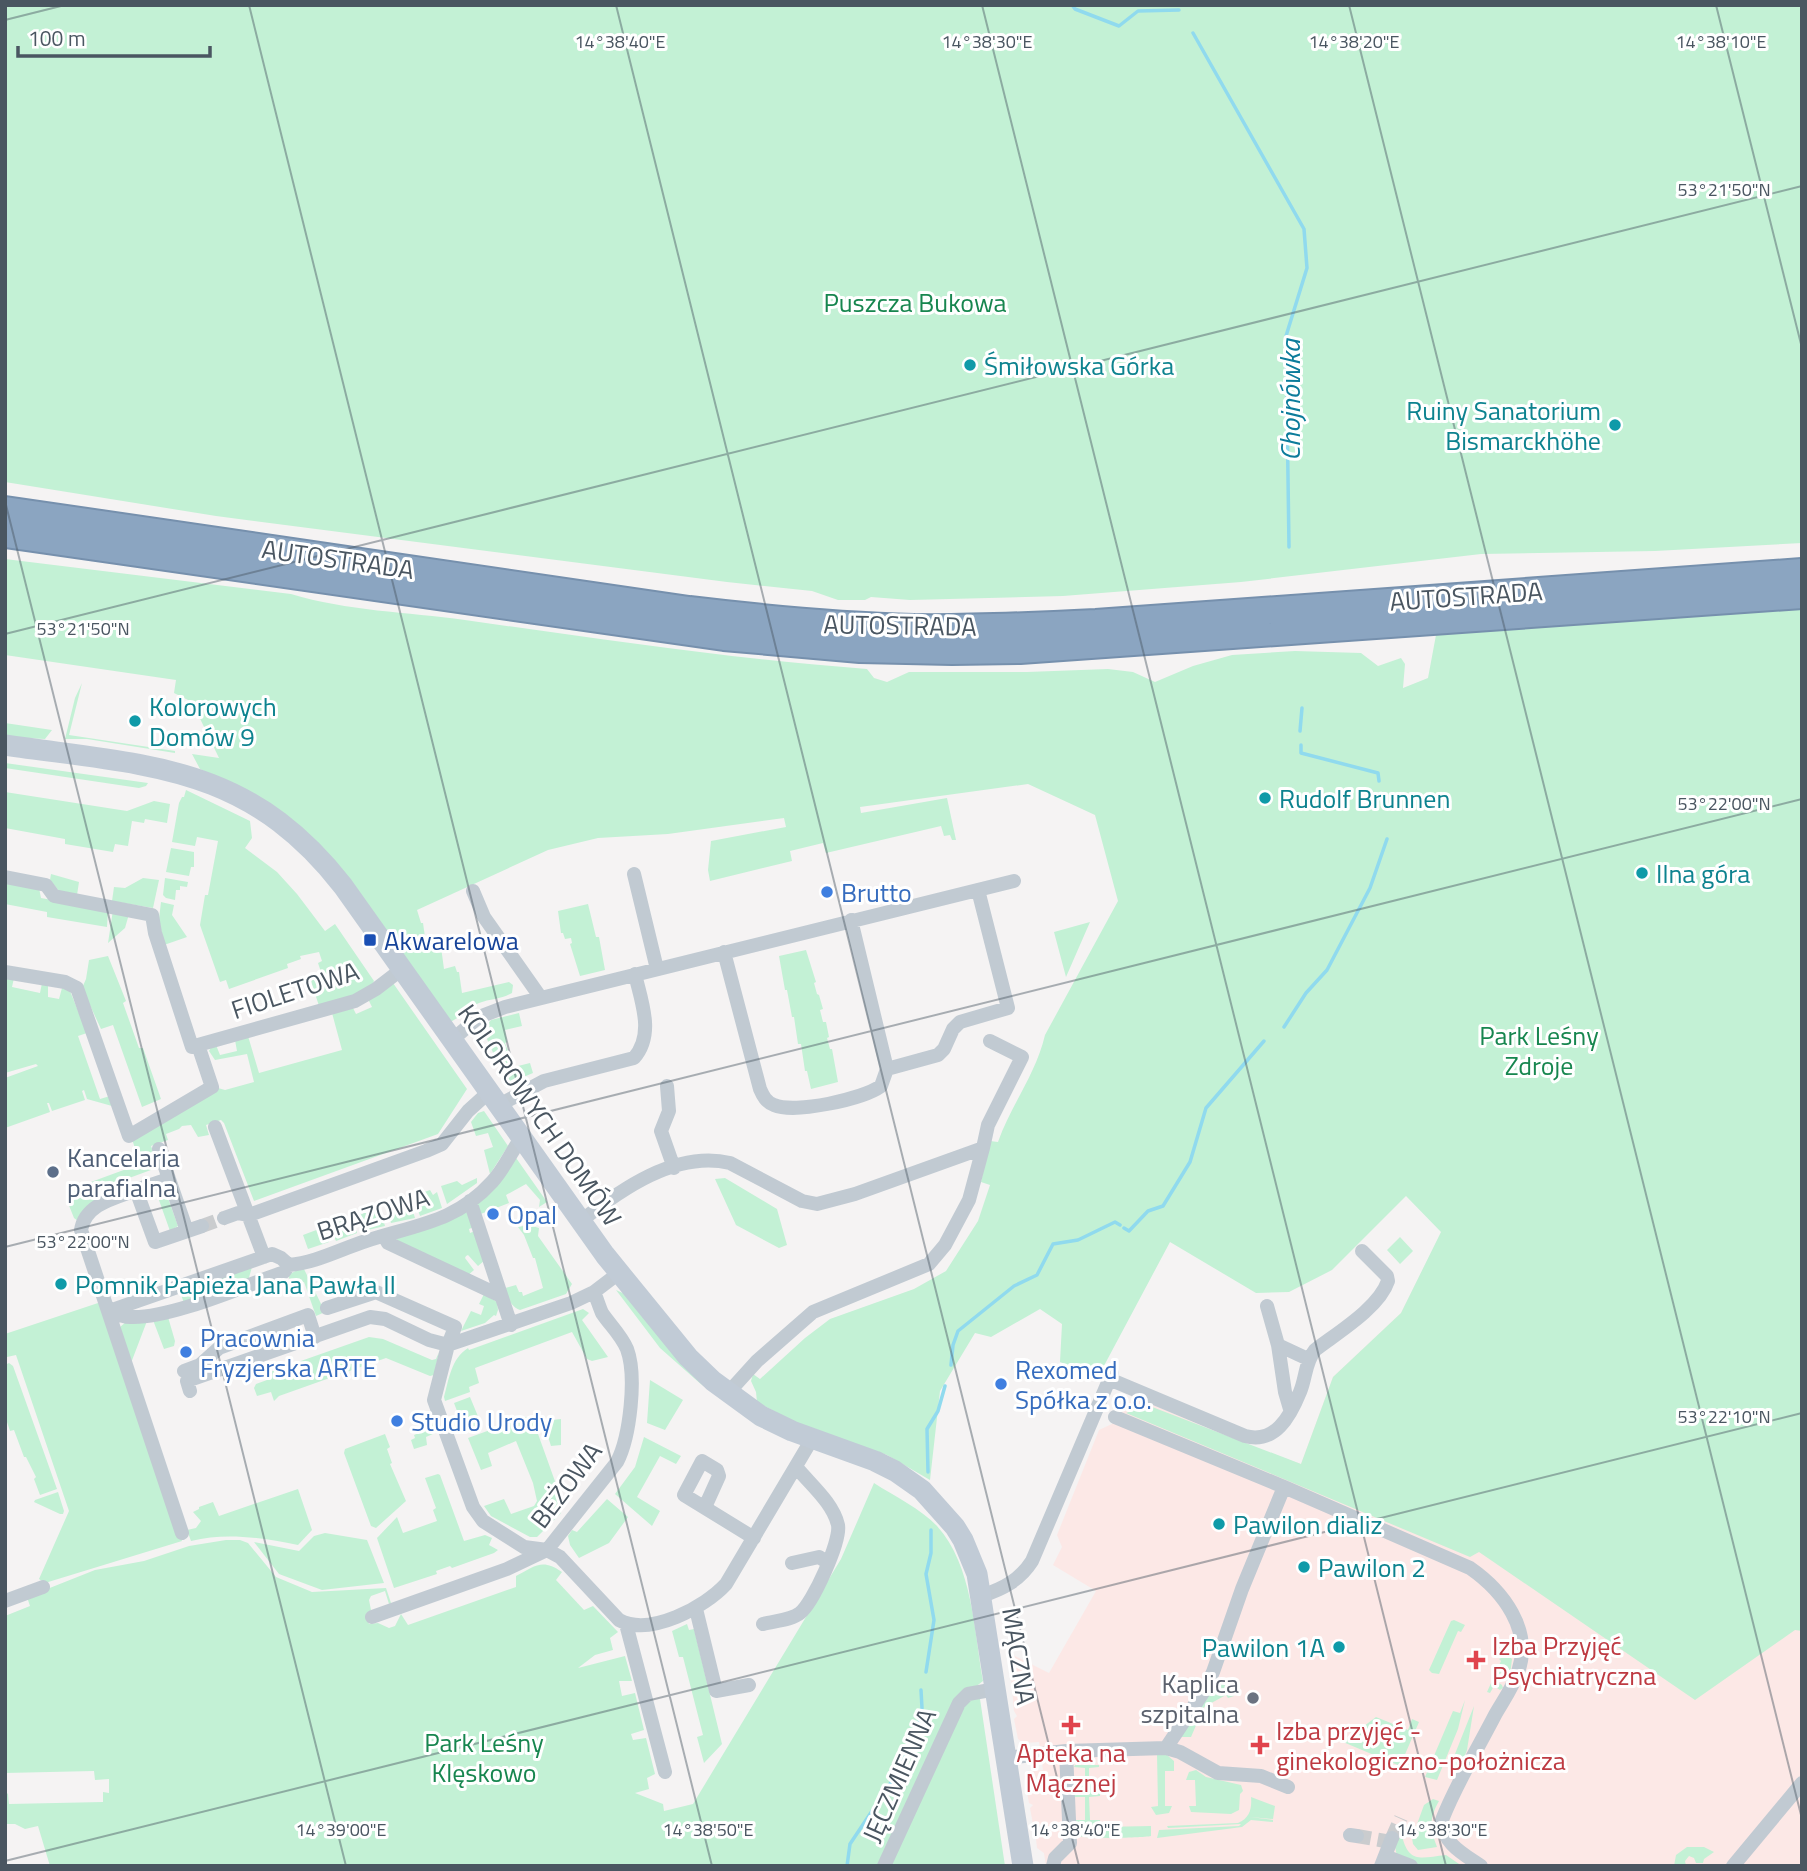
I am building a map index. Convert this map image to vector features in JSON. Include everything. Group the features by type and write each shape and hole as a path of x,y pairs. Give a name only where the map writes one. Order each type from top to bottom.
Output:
{"highway":[{"name":"AUTOSTRADA","path":"5,510 644,604 813,623 915,628 1017,627 1377,614"},
{"name":"AUTOSTRADA","path":"5,534 611,622 792,644 906,650 1020,650 1377,614 1488,606 1802,572"},
{"name":"AUTOSTRADA","path":"1488,606 1802,595"}],"street":[{"name":"KOLOROWYCH DOMÓW","path":"5,745 178,773 220,787 251,802 286,825 322,860 619,1273 680,1348 699,1369 761,1416 812,1439 875,1461 922,1490 947,1517 962,1540 976,1574 981,1596"},
{"path":"634,874 657,969"},
{"path":"5,877 46,885 54,896 152,915 155,933 192,1047 198,1045 212,1087 129,1136 77,988 65,982 5,972"},
{"path":"452,1040 479,1017 490,1012 1014,881"},
{"path":"887,1069 938,1055 960,1022 1008,1008 978,890"},
{"path":"473,891 484,917 541,998"},
{"path":"724,952 760,1089 766,1100 787,1108 802,1107 870,1092 881,1086 887,1069 851,920"},
{"name":"FIOLETOWA","path":"198,1045 355,1001 402,969"},
{"path":"224,1218 238,1213 249,1215 442,1144 468,1111 494,1099 544,1081 634,1058 642,1047 645,1025 635,974"},
{"path":"728,1393 757,1361 813,1312 929,1264 945,1245 970,1200 988,1125 1022,1057 990,1041"},
{"path":"667,1086 669,1111 657,1131 674,1168"},
{"path":"215,1127 262,1257 253,1283"},
{"name":"BRĄZOWA","path":"262,1257 277,1256 289,1265 304,1263 440,1219 470,1201 493,1181 522,1137"},
{"path":"581,1221 625,1188 674,1168 708,1160 730,1163 803,1201 817,1204 855,1194 983,1148"},
{"path":"159,1149 187,1231"},
{"path":"169,1179 98,1205 85,1217 81,1230 182,1533"},
{"path":"136,1190 155,1242 202,1226"},
{"path":"470,1201 511,1325"},
{"path":"384,1236 388,1243 500,1296"},
{"path":"1290,1409 1300,1394 1308,1359 1315,1350 1372,1304 1387,1286 1387,1276 1362,1251"},
{"path":"109,1311 262,1257"},
{"name":"BRĄZOWA","path":"109,1311 128,1317 140,1317 187,1306 284,1272 289,1265"},
{"path":"190,1391 187,1381 215,1376 256,1358 366,1318 375,1317 429,1340 448,1345 571,1303 594,1292 619,1273"},
{"path":"327,1308 376,1292 455,1327 448,1345"},
{"name":"BEŻOWA","path":"547,1550 617,1462 625,1440 632,1384 629,1359 626,1347 603,1313 594,1292"},
{"path":"1267,1306 1278,1345 1290,1409"},
{"path":"184,1371 200,1365 219,1348 308,1315 315,1337"},
{"path":"249,1337 256,1358"},
{"name":"BEŻOWA","path":"448,1345 434,1400 473,1507 483,1521 524,1547 547,1550 560,1556 618,1620 626,1624"},
{"path":"1278,1345 1308,1359"},
{"name":"MĄCZNA","path":"1023,1866 981,1596 1005,1587 1018,1578 1032,1561 1110,1376 1254,1438 1274,1433 1287,1419 1290,1409"},
{"path":"1115,1417 1470,1568 1501,1594 1512,1612 1522,1641 1518,1673 1441,1820 1442,1831 1450,1844 1481,1866"},
{"path":"664,1772 626,1624 657,1622 696,1609 715,1596 726,1584 812,1439"},
{"path":"763,1623 799,1614 812,1598 838,1539 838,1523 830,1507 797,1468"},
{"path":"1166,1748 1213,1672 1242,1589 1284,1487"},
{"path":"705,1507 754,1538"},
{"path":"372,1617 507,1569 547,1550"},
{"path":"792,1563 819,1557 827,1562"},
{"path":"5,1601 43,1587"},
{"path":"696,1609 716,1691 748,1685"},
{"name":"JĘCZMIENNA","path":"884,1866 959,1703 968,1694 996,1689"},
{"path":"1006,1758 1066,1751 1166,1748 1180,1752 1218,1773 1261,1776 1287,1787"},
{"path":"1051,1861 1070,1843 1066,1751"},
{"path":"1733,1866 1802,1783"},
{"path":"1387,1849 1411,1866"}],"shaded area":[{"path":"1448,1219 1802,1230 1802,1866 1046,1866 1044,1853 1037,1848 1038,1837 1035,1835 1030,1808 1033,1805 1029,1803 1024,1776 1029,1771 1043,1770 1039,1742 1024,1743 1018,1739 1009,1653 1049,1673 1096,1591 1053,1565 1062,1547 1057,1535 1099,1430 1112,1424 1121,1408 1137,1398 1235,1440 1301,1464 1333,1377 1401,1313"}],"green space":[{"name":"Puszcza Bukowa","path":"5,5 1802,5 1802,543 1655,551 1481,554 1241,582 1063,596 910,600 871,597 865,600 838,600 812,591 216,516 5,482"},
{"name":"Park Leśny Zdroje","path":"5,559 291,594 355,608 465,620 666,648 867,669 874,678 887,682 909,672 1108,669 1133,672 1155,682 1193,666 1232,655 1295,651 1361,653 1378,666 1401,658 1405,664 1403,688 1428,678 1436,635 1802,609 1802,1631 1795,1630 1695,1700 1479,1552 1470,1557 1126,1413 1147,1405 1301,1464 1333,1377 1401,1313 1441,1232 1406,1196 1332,1270 1289,1292 1256,1293 1170,1242 1098,1377 1060,1362 1062,1324 1040,1309 991,1337 975,1333 940,1391 930,1480 887,1455 796,1423 757,1402 751,1381 753,1374 760,1379 830,1319 914,1289 946,1271 978,1221 990,1185 981,1182 990,1141 998,1142 1036,1063 1045,1035 1118,901 1095,815 1028,784 860,807 861,813 947,798 956,840 952,840 950,835 944,836 941,826 826,853 823,843 790,851 792,861 710,881 708,870 711,841 786,827 784,818 668,834 598,838 548,850 417,910 423,923 426,944 437,942 439,948 441,947 444,969 455,966 459,972 462,993 509,982 513,985 512,993 479,1003 450,1022 254,796 200,769 192,754 219,758 192,702 174,693 176,680 5,655"},
{"path":"82,683 69,735 175,753 87,739 65,739 75,698"},
{"path":"5,723 52,730 45,739 5,737"},
{"path":"5,763 148,783 139,788 5,768"},
{"path":"186,790 250,821 252,838 245,848 277,872 325,931 335,924 374,981 370,987 350,998 319,1006 311,981 322,975 318,963 322,961 319,952 300,956 301,959 287,964 288,968 229,989 226,980 220,982 200,925 218,841 197,837 195,846 172,842 179,803"},
{"path":"5,792 127,811 154,801 170,804 167,823 145,819 144,823 132,821 128,846 115,844 113,852 65,844 65,839 5,828"},
{"path":"171,848 194,852 194,867 191,867 189,876 166,872"},
{"path":"51,874 79,882 77,895 59,891 50,880"},
{"path":"143,878 159,880 153,908 112,901 114,887 125,888"},
{"path":"165,878 188,882 187,887 180,886 180,890 176,890 175,900 163,895"},
{"path":"5,881 39,888 41,898 108,910 107,927 47,917 47,912 5,904"},
{"path":"161,902 174,905 172,915 187,937 164,945 159,919"},
{"path":"588,904 596,937 599,937 605,970 580,976 570,944 571,938 565,939 561,933 558,911"},
{"path":"113,910 129,914 125,928 108,943"},
{"path":"1090,922 1066,977 1054,932"},
{"path":"806,950 823,1009 820,1010 823,1022 826,1022 827,1038 832,1049 838,1082 811,1089 785,990 779,956"},
{"path":"108,956 126,1001 123,1003 139,1048 143,1048 161,1099 142,1107 113,1025 101,1029 82,988 89,960"},
{"path":"5,977 14,978 12,987 40,993 42,983 48,984 48,997 59,999 62,988 70,991 87,1033 78,1036 100,1099 110,1096 112,1106 87,1099 84,1090 85,1100 52,1111 47,1103 50,1112 5,1128 5,1078 38,1066 36,1064 5,1073"},
{"path":"393,983 467,1089 438,1134 254,1201 224,1123 221,1120 206,1125 209,1135 198,1137 191,1125 182,1126 166,1134 168,1140 151,1146 159,1167 94,1191 91,1182 140,1164 132,1139 218,1088 225,1090 254,1082 247,1054 215,1060 209,1051 211,1047 216,1045 220,1055 237,1051 235,1040 248,1036 259,1073 342,1050 332,1013 352,1006 356,1014 372,1007 368,999"},
{"path":"519,1013 522,1026 505,1030 505,1043 514,1067 530,1063 533,1073 507,1084 483,1030 491,1020"},
{"path":"484,1111 508,1146 490,1174 484,1150 493,1147 488,1133 476,1136 471,1122 478,1113"},
{"path":"514,1155 547,1202 539,1207 540,1200 526,1184 506,1195 509,1203 478,1215 477,1200"},
{"path":"477,1178 477,1183 447,1204 441,1186 457,1181 462,1185"},
{"path":"725,1178 777,1209 787,1245 779,1248 736,1225 715,1179"},
{"path":"89,1182 95,1201 78,1221 68,1203 77,1187"},
{"path":"164,1187 178,1226 170,1231 155,1189"},
{"path":"430,1190 433,1195 437,1192 442,1208 420,1216 413,1196"},
{"path":"402,1200 404,1205 410,1202 415,1218 391,1223 385,1205"},
{"path":"374,1209 376,1214 381,1211 385,1226 363,1231 357,1216"},
{"path":"465,1209 474,1227 469,1229 470,1233 475,1231 485,1260 478,1266 466,1256 474,1270 467,1276 396,1243 397,1236"},
{"path":"346,1220 349,1224 354,1222 357,1233 336,1241 329,1225"},
{"path":"529,1225 539,1228 538,1236 572,1284 566,1294 520,1310 512,1304 505,1288 516,1285 523,1296 543,1288 535,1258 518,1227"},
{"path":"319,1229 321,1235 326,1232 329,1242 308,1249 303,1235"},
{"path":"1400,1237 1413,1251 1400,1264 1387,1250"},
{"path":"252,1267 248,1281 184,1303 180,1292"},
{"path":"303,1267 325,1312 316,1316 304,1282 292,1285 288,1275"},
{"path":"616,1290 627,1295 703,1386 660,1348"},
{"path":"484,1294 497,1302 496,1316 485,1323 461,1331 471,1311 481,1315 484,1306 479,1304"},
{"path":"101,1302 182,1541 45,1583 39,1579 69,1511 16,1355 7,1357 5,1334"},
{"path":"583,1309 589,1313 582,1320 608,1357 592,1361 587,1359 572,1332 475,1368 479,1383 469,1387 470,1392 445,1401 452,1370 458,1358 468,1348 469,1350"},
{"path":"168,1317 175,1341 174,1346 164,1349 153,1320"},
{"path":"147,1321 131,1363 120,1327 126,1322"},
{"path":"369,1337 383,1339 432,1360 436,1359 439,1352 434,1375 430,1376 386,1358 279,1396 274,1401 271,1392 257,1396 254,1388 256,1384 267,1380 264,1374"},
{"path":"9,1363 13,1366 57,1489 40,1495 34,1479 36,1477 24,1457 14,1430 10,1431 5,1416 5,1365"},
{"path":"650,1380 683,1400 665,1430 647,1423"},
{"path":"470,1397 482,1426 465,1432 454,1403"},
{"path":"526,1417 533,1420 561,1498 561,1513 537,1537 530,1537 491,1516 484,1506 504,1499 511,1514 534,1506 537,1501 533,1483 516,1441 488,1453 492,1466 481,1470 468,1438"},
{"path":"561,1419 561,1445 551,1446 543,1421"},
{"path":"432,1423 435,1433 426,1437 427,1445 414,1449 411,1440 419,1433 421,1424"},
{"path":"385,1434 390,1447 387,1449 392,1463 390,1464 406,1501 376,1528 371,1526 344,1453 345,1449"},
{"path":"644,1437 681,1456 676,1464 660,1456 637,1497 660,1511 652,1526 615,1494 635,1467"},
{"path":"438,1474 464,1541 485,1535 492,1538 489,1545 498,1550 394,1588 377,1538 397,1517 403,1533 437,1521 433,1510 436,1508 425,1478"},
{"name":"Park Leśny Klęskowo","path":"874,1483 923,1514 949,1542 965,1579 983,1681 974,1688 880,1866 50,1866 38,1826 25,1829 15,1824 5,1824 5,1791 9,1804 103,1802 103,1792 109,1793 109,1779 95,1780 94,1771 5,1773 5,1616 30,1606 27,1597 95,1570 144,1561 189,1546 226,1540 248,1543 276,1577 312,1592 386,1588 391,1603 389,1604 385,1591 371,1596 371,1610 366,1614 369,1624 378,1623 389,1628 395,1626 401,1614 408,1625 516,1587 516,1576 539,1565 555,1568 562,1572 556,1580 584,1610 593,1606 618,1632 610,1638 613,1650 595,1655 578,1668 625,1656 632,1681 619,1681 622,1696 635,1693 644,1730 631,1734 633,1740 646,1738 655,1774 647,1778 649,1789 635,1793 663,1804 664,1811 693,1804 841,1559"},
{"path":"298,1489 312,1530 298,1545 231,1536 191,1541 187,1530 196,1528 201,1521 193,1512 199,1507 213,1502 219,1516"},
{"path":"58,1492 63,1514 34,1502 35,1500"},
{"path":"607,1499 628,1517 609,1543 579,1558 570,1545 568,1536 572,1530 577,1532"},
{"path":"325,1533 367,1540 384,1583 322,1590 279,1574 254,1542 299,1551 314,1536"},
{"path":"1451,1621 1465,1625 1461,1632 1458,1631 1439,1674 1432,1673 1429,1670"},
{"path":"687,1624 689,1630 694,1629 722,1744 704,1763 697,1737 703,1735 683,1657 679,1657 672,1631"},
{"path":"1509,1656 1512,1659 1510,1675 1501,1672 1496,1681 1503,1688 1500,1690 1494,1686 1490,1693 1487,1692 1501,1661 1499,1659"},
{"path":"1216,1677 1232,1685 1234,1696 1228,1698 1226,1695 1204,1707 1191,1737 1180,1737"},
{"path":"980,1699 1005,1866 891,1866 964,1704"},
{"path":"1465,1700 1458,1729 1437,1780 1425,1777 1453,1711 1460,1713"},
{"path":"1474,1706 1467,1750 1460,1768 1455,1769 1451,1764"},
{"path":"1376,1717 1408,1730 1412,1719 1419,1722 1400,1766 1343,1742"},
{"path":"1157,1754 1167,1755 1174,1761 1174,1771 1165,1771 1165,1806 1172,1806 1169,1813 1156,1815 1151,1807 1158,1806"},
{"path":"1099,1765 1089,1768 1089,1782 1100,1781 1100,1796 1089,1797 1090,1820 1100,1820 1101,1827 1151,1826 1151,1836 1079,1836 1075,1820 1085,1820 1085,1797 1075,1797 1074,1782 1085,1781 1085,1768 1074,1767"},
{"path":"1196,1770 1206,1777 1241,1785 1243,1791 1240,1794 1239,1810 1231,1814 1191,1812 1189,1806 1196,1806 1195,1780 1186,1780 1189,1772"},
{"path":"1251,1797 1275,1806 1273,1819 1250,1817 1273,1822 1251,1820 1242,1827 1157,1838 1159,1830 1239,1826 1241,1824 1167,1826 1238,1823 1249,1812"},
{"path":"1433,1799 1439,1801 1433,1813 1432,1824 1437,1847 1418,1850 1412,1838 1424,1805"},
{"path":"1401,1832 1407,1850 1416,1857 1446,1855 1462,1866 1419,1866 1397,1856 1395,1847"},
{"path":"1687,1847 1704,1847 1714,1852 1704,1859 1703,1863 1696,1863 1694,1858 1689,1856 1685,1861 1686,1866 1674,1866 1676,1855"}],"waterway":[{"name":"Chojnówka","path":"1072,5 1075,9 1119,26 1138,11 1179,10"},
{"name":"Chojnówka","path":"1193,33 1304,229 1307,268 1286,336 1289,547"},
{"name":"Chojnówka","path":"1300,731 1302,708"},
{"name":"Chojnówka","path":"1301,745 1301,753 1378,773 1379,781"},
{"name":"Chojnówka","path":"1284,1027 1306,993 1327,970 1370,888 1387,839"},
{"name":"Chojnówka","path":"1124,1228 1129,1231 1148,1211 1163,1206 1190,1162 1206,1108 1264,1041"},
{"name":"Chojnówka","path":"951,1365 958,1331 1014,1286 1037,1275 1053,1244 1078,1240 1115,1222 1120,1225"},
{"name":"Chojnówka","path":"928,1472 927,1429 938,1411 945,1386"},
{"name":"Chojnówka","path":"926,1672 934,1620 926,1574 931,1553 931,1530"},
{"name":"Chojnówka","path":"847,1866 850,1844 896,1775 917,1733 922,1708 921,1690"}],"tunnel":[{"path":"202,1226 224,1218"},
{"path":"1392,1838 1401,1818"},
{"path":"1357,1836 1385,1841"}],"place":[{"name":"Śmiłowska Górka","path":"970,365"},
{"name":"Ruiny Sanatorium Bismarckhöhe","path":"1615,425"},
{"name":"Kolorowych Domów 9","path":"135,721"},
{"name":"Rudolf Brunnen","path":"1265,798"},
{"name":"Ilna góra","path":"1642,873"},
{"name":"Brutto","path":"827,892"},
{"name":"Akwarelowa","path":"370,940"},
{"name":"Kancelaria parafialna","path":"53,1172"},
{"name":"Opal","path":"493,1214"},
{"name":"Pomnik Papieża Jana Pawła II","path":"61,1284"},
{"name":"Pracownia Fryzjerska ARTE","path":"186,1352"},
{"name":"Rexomed Spółka z o.o.","path":"1001,1384"},
{"name":"Studio Urody","path":"397,1421"},
{"name":"Pawilon dializ","path":"1219,1524"},
{"name":"Pawilon 2","path":"1304,1567"},
{"name":"Pawilon 1A","path":"1339,1647"},
{"name":"Izba Przyjęć Psychiatryczna","path":"1476,1660"},
{"name":"Kaplica szpitalna","path":"1253,1698"},
{"name":"Apteka na Mącznej","path":"1071,1725"},
{"name":"Izba przyjęć - ginekologiczno-położnicza","path":"1260,1745"}]}
